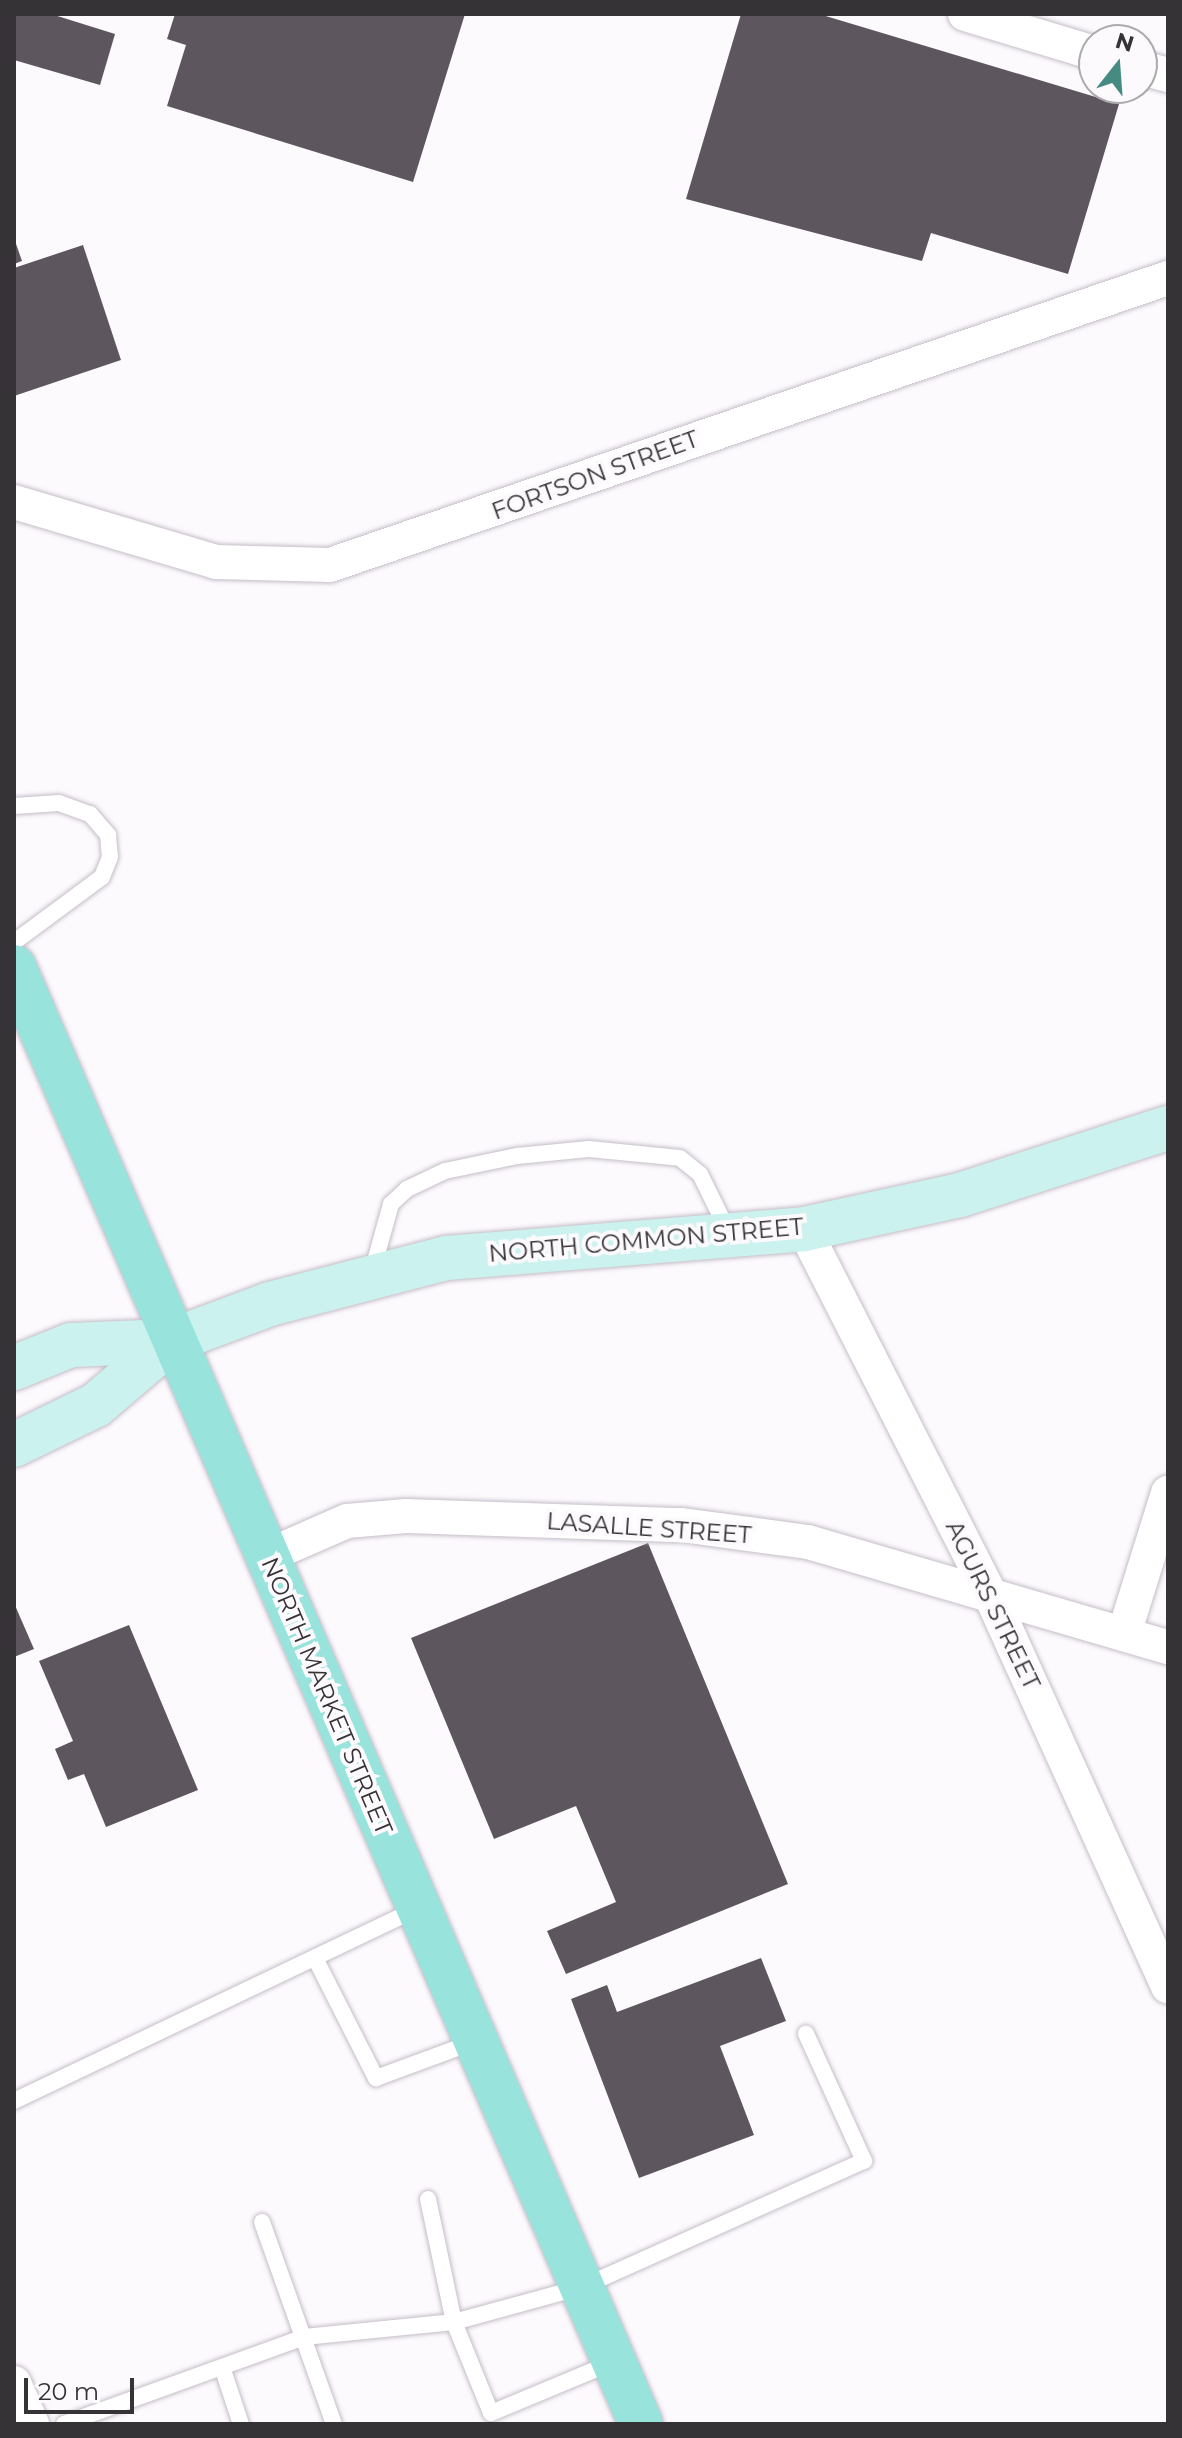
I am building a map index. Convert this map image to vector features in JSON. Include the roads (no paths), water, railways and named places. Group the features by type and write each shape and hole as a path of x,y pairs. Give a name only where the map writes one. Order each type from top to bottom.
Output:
{"main road":[{"name":"NORTH MARKET STREET","path":"14,967 171,1341 267,1556 641,2424"},
{"name":"NORTH COMMON STREET","path":"14,1368 71,1345 171,1341 371,1274 539,1247 731,1237 804,1229 960,1195 1168,1128"},
{"name":"NORTH COMMON STREET","path":"14,1445 96,1405 171,1341"}],"street":[{"path":"965,14 1078,48"},
{"name":"FORTSON STREET","path":"14,502 216,562 330,565 1168,278"},
{"name":"AGURS STREET","path":"804,1229 990,1594 1168,1987"},
{"path":"1124,1634 1168,1493"},
{"name":"LASALLE STREET","path":"267,1556 347,1521 406,1516 682,1525 808,1542 1168,1647"},
{"path":"14,2383 32,2424"}],"lane":[{"path":"14,806 59,803 90,814 108,835 110,857 102,877 14,942"},
{"path":"371,1274 391,1204 407,1189 445,1171 517,1156 589,1149 680,1158 700,1174 731,1237"},
{"path":"14,2101 419,1909"},
{"path":"315,1958 376,2078 475,2042"},
{"path":"64,2424 304,2337 454,2322 582,2287 864,2161 806,2034"},
{"path":"428,2199 454,2322 491,2413 614,2361"},
{"path":"262,2222 334,2424"},
{"path":"222,2367 241,2424"}]}
